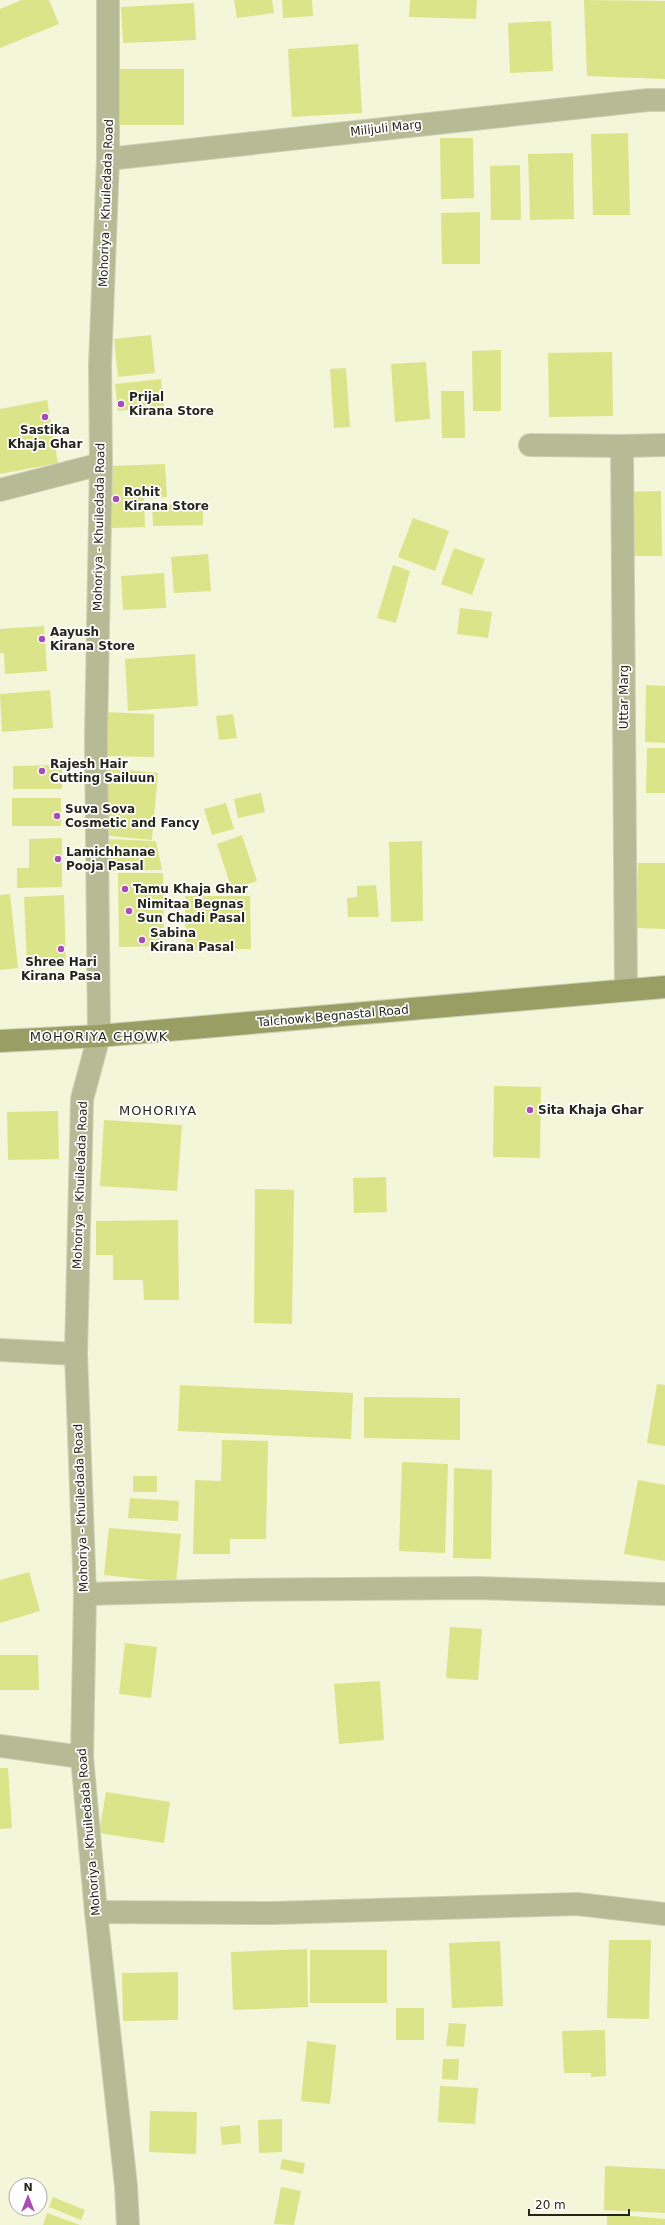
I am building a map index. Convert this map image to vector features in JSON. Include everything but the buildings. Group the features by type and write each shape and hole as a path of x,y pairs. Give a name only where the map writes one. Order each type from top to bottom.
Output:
{"main road":[{"name":"Talchowk Begnastal Road","path":"0,1041 99,1036 665,987"}],"street":[{"name":"Mohoriya - Khuiledada Road","path":"108,0 108,159 100,366 101,464 96,738 99,1036 82,1099 76,1354 85,1594 82,1757 96,1912 125,2178 128,2225"},
{"name":"Milijuli Marg","path":"108,159 640,100 665,100"},
{"path":"530,444 622,446 665,444"},
{"name":"Uttar Marg","path":"622,446 626,990"},
{"path":"0,490 101,464"},
{"path":"0,1350 76,1354"},
{"path":"85,1594 238,1590 477,1588 665,1594"},
{"path":"0,1746 82,1757"},
{"path":"96,1912 274,1913 577,1904 665,1914"}],"place":[{"name":"Prijal Kirana Store","path":"121,404"},
{"name":"Sastika Khaja Ghar","path":"45,417"},
{"name":"Rohit Kirana Store","path":"116,499"},
{"name":"Aayush Kirana Store","path":"42,639"},
{"name":"Rajesh Hair Cutting Sailuun","path":"42,771"},
{"name":"Suva Sova Cosmetic and Fancy","path":"57,816"},
{"name":"Lamichhanae Pooja Pasal","path":"58,859"},
{"name":"Tamu Khaja Ghar","path":"125,889"},
{"name":"Nimitaa Begnas Sun Chadi Pasal","path":"129,911"},
{"name":"Sabina Kirana Pasal","path":"142,940"},
{"name":"Shree Hari Kirana Pasa","path":"61,949"},
{"name":"Sita Khaja Ghar","path":"530,1110"}],"district":[{"name":"MOHORIYA CHOWK","path":"99,1036"},
{"name":"MOHORIYA","path":"158,1110"}]}
